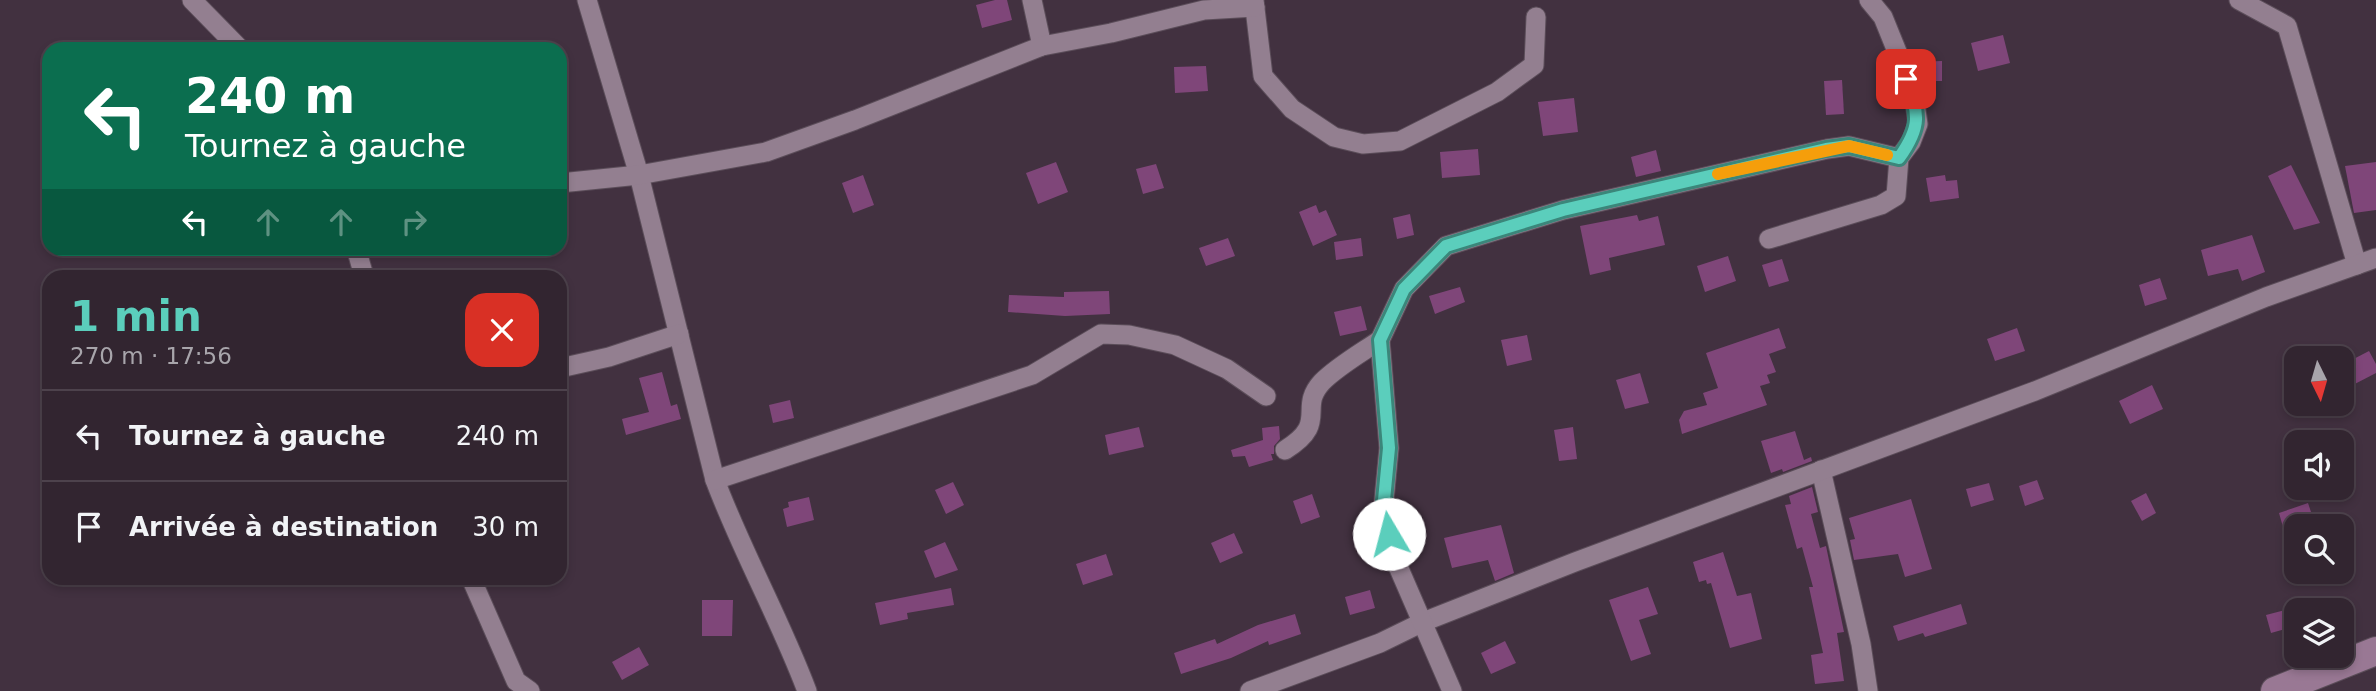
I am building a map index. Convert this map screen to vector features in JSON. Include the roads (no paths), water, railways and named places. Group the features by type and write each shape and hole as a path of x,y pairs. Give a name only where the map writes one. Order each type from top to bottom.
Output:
{"main road":[{"path":"2275,691 2376,651"}],"street":[{"path":"192,0 233,42"},
{"path":"586,0 639,175 715,480 733,527 787,636 807,691"},
{"path":"1032,0 1042,46"},
{"path":"1769,239 1881,205 1896,196 1899,158 1911,142 1918,124 1915,103 1883,17 1869,0"},
{"path":"2239,0 2287,26 2357,265"},
{"path":"567,182 639,175 766,152 1042,46 1111,33 1204,10 1255,4 1264,76 1292,109 1334,137 1363,144 1400,141 1497,92 1534,65 1536,17"},
{"path":"1285,450 1305,437 1312,422 1311,401 1321,383 1380,340 1404,289 1446,246 1563,210 1826,149 1849,146 1899,158"},
{"path":"1250,691 1380,643 1423,622 2035,391 2266,297 2376,258"},
{"path":"567,366 609,357 679,334"},
{"path":"715,480 1032,375 1101,334 1129,335 1175,345 1227,369 1266,396"},
{"path":"1380,340 1389,448 1384,500 1389,534 1397,564 1452,691"},
{"path":"1821,470 1861,644 1868,691"},
{"path":"474,585 516,681 530,691"}]}
